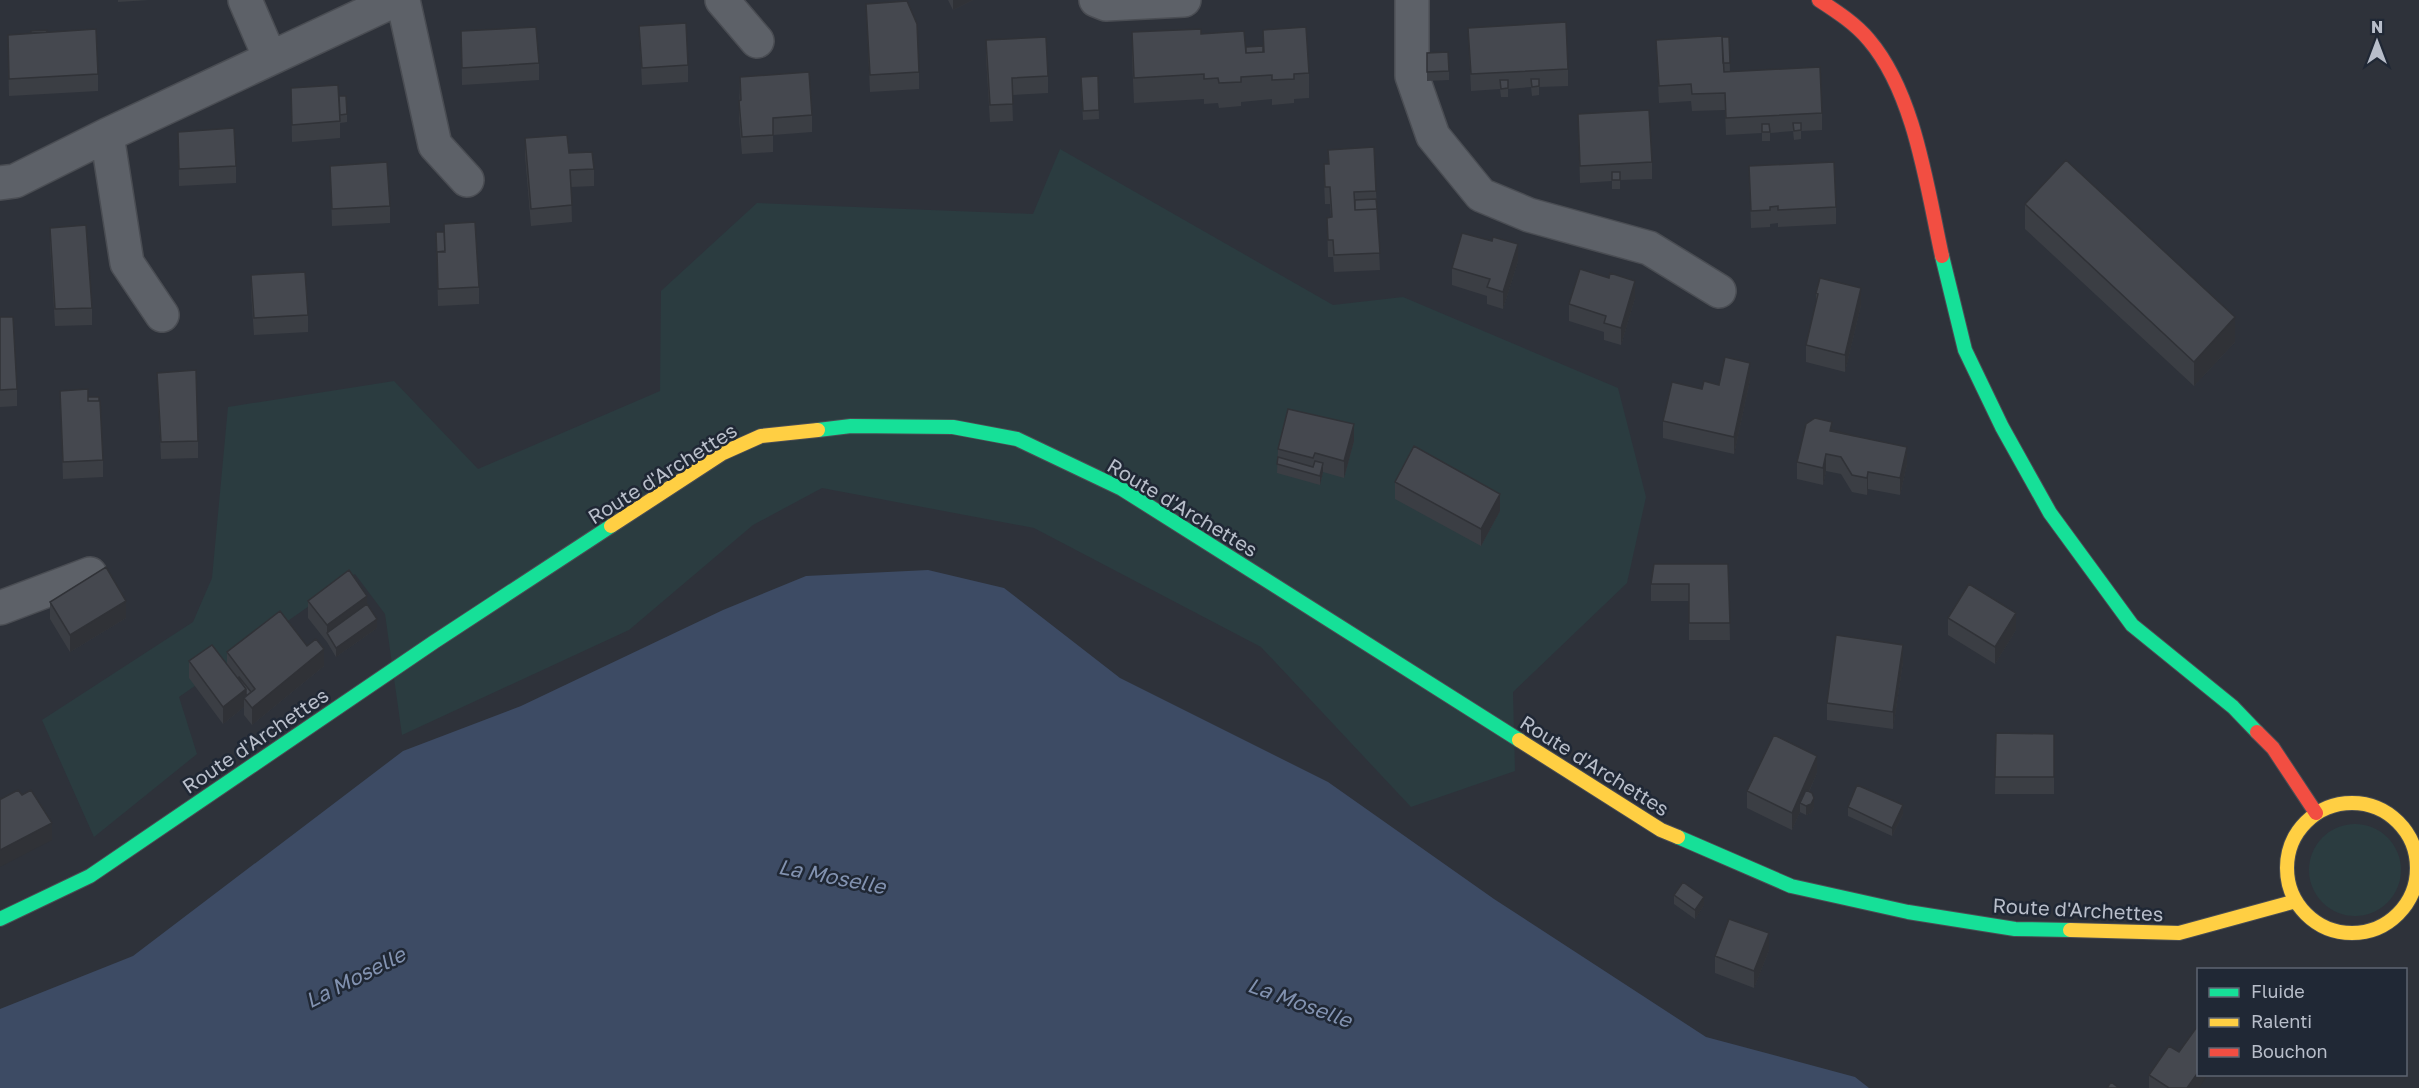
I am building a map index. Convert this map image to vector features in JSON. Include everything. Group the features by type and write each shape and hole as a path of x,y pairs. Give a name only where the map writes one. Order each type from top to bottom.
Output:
{"street":[{"path":"245,0 270,58"},
{"path":"0,183 15,181 107,135 394,0"},
{"path":"403,0 435,145 467,180"},
{"path":"722,0 757,41"},
{"path":"1096,0 1106,4 1184,0"},
{"path":"1412,0 1412,75 1433,136 1481,195 1529,215 1649,248 1719,291"},
{"path":"1819,0 1836,11 1869,40 1896,81 1919,150 1947,282 1965,350 2002,427 2050,513 2132,625 2233,707 2273,748 2316,813"},
{"path":"107,135 127,263 162,315"},
{"name":"Route d'Archettes","path":"0,919 90,876 434,642 723,453 761,436 851,426 953,428 1017,439 1122,489 1661,830 1791,886 1908,912 2015,929 2036,930 2179,933 2296,902"},
{"path":"0,608 90,574"},
{"path":"2339,804 2368,804 2390,814 2408,834 2416,853 2415,898 2386,924 2359,933 2338,932 2313,920 2296,902 2289,886 2287,867 2290,849 2297,833 2316,813 2339,804"}],"shaded area":[{"path":"1060,149 1333,305 1403,297 1618,388 1646,497 1627,583 1513,692 1515,771 1411,807 1261,647 1034,528 822,488 753,525 629,630 402,735 385,614 355,574 179,697 197,754 94,837 42,720 193,622 212,578 228,407 394,381 478,469 660,391 661,291 757,203 1033,214"},
{"path":"2355,824 2373,827 2388,837 2398,852 2401,870 2398,888 2388,903 2373,913 2355,916 2337,913 2322,903 2312,888 2309,870 2312,852 2322,837 2337,827"}],"water":[{"name":"La Moselle","path":"928,570 1004,588 1120,678 1328,782 1494,899 1706,1037 1855,1077 1869,1088 0,1088 0,1009 133,956 403,751 521,706 723,610 806,576"}],"building":[{"path":"907,1 917,24 919,72 870,75 866,4"},
{"path":"1566,22 1568,69 1471,74 1468,28"},
{"path":"686,23 688,65 642,68 639,26"},
{"path":"536,27 539,63 462,68 461,31"},
{"path":"1306,27 1309,73 1294,74 1294,79 1272,80 1272,75 1241,77 1241,82 1219,83 1218,78 1204,79 1204,74 1134,78 1132,32 1201,29 1201,34 1244,31 1246,53 1264,52 1263,30"},
{"path":"96,29 98,74 9,79 8,35"},
{"path":"47,30 47,32 31,33 31,31"},
{"path":"1722,36 1724,72 1820,67 1822,113 1726,118 1725,93 1692,94 1691,84 1659,86 1656,40"},
{"path":"1046,37 1048,76 1012,78 1013,104 990,105 986,40"},
{"path":"1722,37 1729,37 1730,63 1723,63"},
{"path":"1263,46 1263,52 1246,53 1246,47"},
{"path":"1448,52 1449,71 1427,72 1427,53"},
{"path":"809,72 812,115 773,118 773,135 742,137 740,77"},
{"path":"1098,76 1099,110 1083,111 1081,77"},
{"path":"1531,79 1539,79 1539,86 1532,87"},
{"path":"1500,80 1508,80 1508,88 1501,89"},
{"path":"338,85 340,121 292,125 291,88"},
{"path":"339,96 346,96 347,114 340,115"},
{"path":"1649,110 1652,162 1580,166 1578,114"},
{"path":"1793,123 1801,123 1801,130 1794,131"},
{"path":"1762,124 1769,124 1770,132 1762,132"},
{"path":"234,128 236,166 179,169 178,132"},
{"path":"567,135 569,153 592,152 594,169 570,170 572,205 531,209 525,138"},
{"path":"1374,147 1376,191 1354,192 1355,210 1377,209 1380,253 1334,255 1333,240 1328,240 1327,218 1332,217 1330,187 1325,187 1324,164 1329,164 1328,150"},
{"path":"2066,160 2235,317 2194,362 2025,204"},
{"path":"387,162 390,206 332,209 330,166"},
{"path":"1834,162 1836,207 1778,210 1778,206 1770,207 1770,210 1751,211 1749,166"},
{"path":"1612,172 1620,172 1620,180 1612,180"},
{"path":"1376,199 1377,209 1355,210 1355,200"},
{"path":"475,222 479,287 438,289 437,252 445,251 444,224"},
{"path":"86,225 92,308 55,309 50,228"},
{"path":"436,232 444,232 445,252 437,252 437,260"},
{"path":"1462,233 1492,241 1493,237 1518,244 1503,292 1487,287 1490,279 1452,268"},
{"path":"1580,269 1609,278 1610,273 1635,281 1621,328 1604,323 1606,316 1569,304"},
{"path":"305,272 308,315 254,318 251,275"},
{"path":"1820,278 1861,288 1845,355 1806,345"},
{"path":"0,317 13,317 17,389 0,390"},
{"path":"1725,357 1750,363 1734,437 1663,421 1672,382 1702,389 1704,381 1719,385"},
{"path":"196,370 198,441 161,442 157,373"},
{"path":"88,389 88,401 100,401 103,460 63,462 60,391"},
{"path":"88,397 99,397 99,401 88,401"},
{"path":"1288,409 1354,424 1344,461 1315,453 1313,458 1278,449"},
{"path":"1815,418 1832,422 1830,431 1907,447 1900,478 1868,472 1867,478 1852,475 1841,457 1826,454 1823,468 1797,462 1806,424"},
{"path":"1414,446 1500,494 1481,529 1395,482"},
{"path":"1278,457 1313,467 1315,461 1323,463 1320,476 1277,464"},
{"path":"1654,564 1728,564 1730,623 1689,623 1689,584 1651,584"},
{"path":"106,567 126,601 70,635 50,602"},
{"path":"349,570 367,596 327,625 308,601"},
{"path":"1969,584 2016,613 1995,647 1948,618"},
{"path":"367,604 377,619 336,648 327,633"},
{"path":"280,611 307,646 316,639 324,649 252,708 244,698 255,689 227,652"},
{"path":"1836,635 1903,645 1893,712 1827,703"},
{"path":"212,645 246,689 223,707 189,661"},
{"path":"239,677 251,692 246,696 246,689"},
{"path":"1996,733 2054,734 2054,777 1995,777"},
{"path":"1774,735 1817,756 1792,813 1747,791"},
{"path":"1857,785 1903,805 1892,828 1848,807"},
{"path":"18,790 22,795 31,790 52,823 0,850 0,798"},
{"path":"1806,790 1812,793 1814,798 1811,804 1806,806 1800,803"},
{"path":"1683,882 1704,897 1695,910 1674,895"},
{"path":"1729,919 1769,933 1754,971 1715,956"},
{"path":"2197,1027 2197,1074 2187,1088 2169,1088 2149,1075 2169,1046 2179,1052"},
{"path":"2111,1082 2119,1088 2107,1088"}],"traffic: fast":[{"path":"1942,256 1965,350 2002,427 2050,513 2132,625 2233,707 2257,732"},
{"path":"818,430 851,426 953,427 1017,439 1122,489 1519,740"},
{"path":"0,919 90,876 434,642 611,526"},
{"path":"1678,837 1791,886 1908,912 2015,929 2070,930"}],"traffic: slow":[{"path":"611,526 723,453 761,436 818,430"},
{"path":"1519,740 1661,830 1678,837"},
{"path":"2352,803 2377,808 2398,822 2412,843 2417,868 2412,893 2398,914 2377,928 2352,933 2327,928 2306,914 2292,893 2287,868 2292,843 2306,822 2327,808 2352,803"},
{"path":"2070,930 2179,933 2296,901"}],"traffic: jam":[{"path":"1819,0 1846,18 1864,34 1885,62 1898,87 1917,143 1942,256"},
{"path":"2257,732 2273,748 2316,813"}]}
